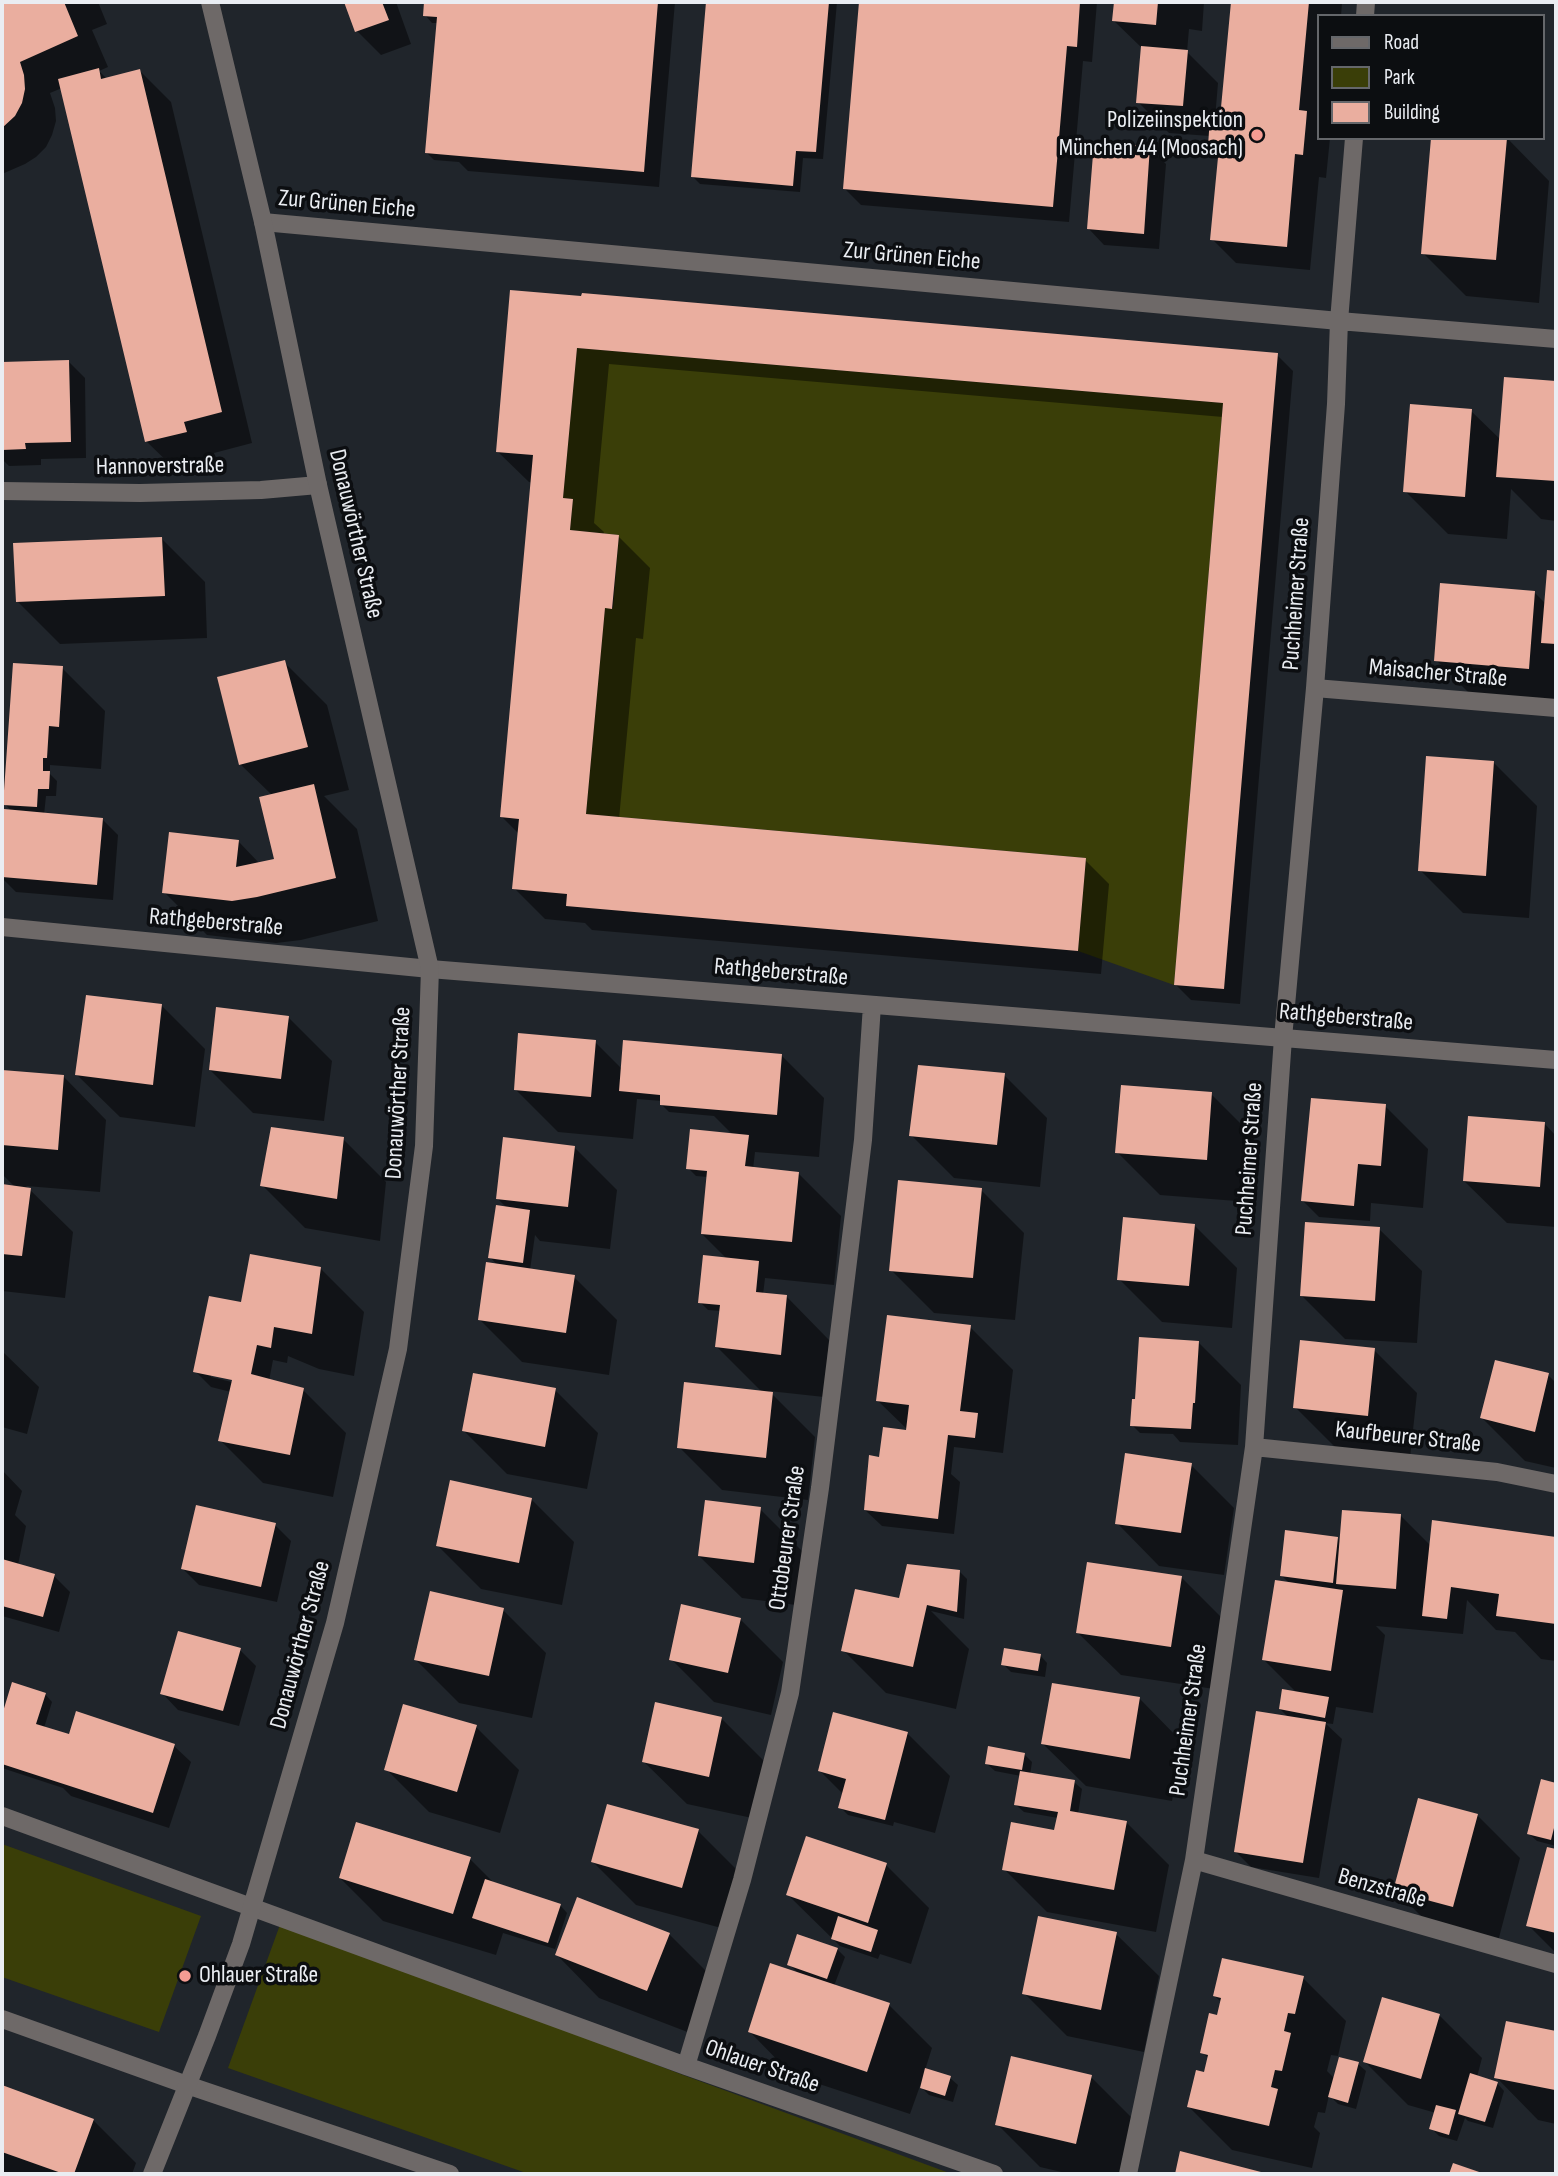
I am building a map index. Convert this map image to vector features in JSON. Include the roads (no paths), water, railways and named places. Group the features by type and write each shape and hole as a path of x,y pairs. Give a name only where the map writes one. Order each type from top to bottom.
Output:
{"street":[{"name":"Donauwörther Straße","path":"152,2174 238,1951 335,1623 397,1349 424,1146 430,969 318,485 263,222 210,2"},
{"name":"Puchheimer Straße","path":"1128,2174 1194,1860 1254,1447 1283,1038 1315,688 1354,140"},
{"name":"Zur Grünen Eiche","path":"263,222 1556,339"},
{"name":"Hannoverstraße","path":"2,491 140,493 261,490 318,485"},
{"name":"Maisacher Straße","path":"1315,688 1556,708"},
{"name":"Rathgeberstraße","path":"2,928 430,969 1556,1060"},
{"name":"Ottobeurer Straße","path":"686,2066 743,1880 790,1693 820,1488 863,1140 872,1005"},
{"name":"Kaufbeurer Straße","path":"1254,1447 1497,1472 1556,1485"},
{"name":"Ohlauer Straße","path":"2,1816 686,2066 994,2174"},
{"name":"Benzstraße","path":"1194,1860 1556,1964"},
{"path":"2,2018 187,2085 450,2174"}],"place":[{"name":"Polizeiinspektion München 44 (Moosach)","path":"1257,135"},
{"name":"Ohlauer Straße","path":"185,1976"}]}
